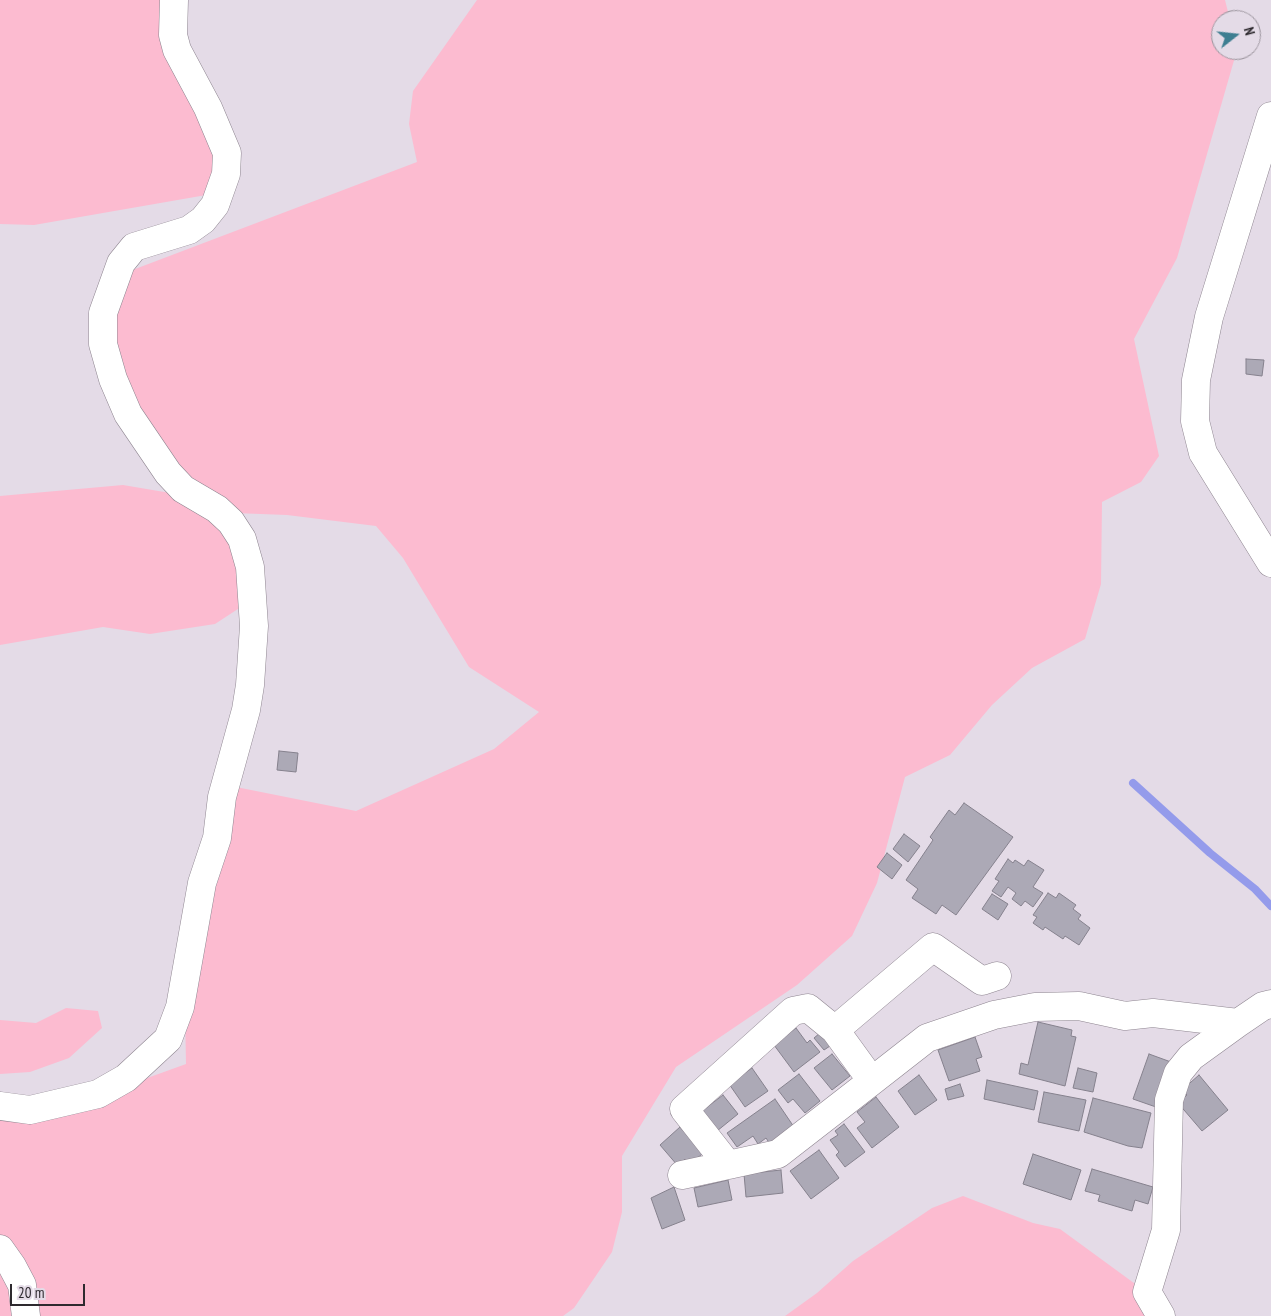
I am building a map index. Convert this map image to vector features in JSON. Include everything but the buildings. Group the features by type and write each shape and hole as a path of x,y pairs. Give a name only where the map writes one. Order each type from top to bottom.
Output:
{"street":[{"path":"0,1106 30,1110 98,1094 126,1078 168,1039 180,1006 202,883 216,838 222,797 247,702 254,626 250,567 242,539 231,522 217,509 183,490 168,473 128,414 113,379 103,344 103,313 121,264 134,247 189,230 203,220 215,205 226,174 227,153 208,108 177,50 173,35 174,0"},
{"path":"1271,116 1209,317 1196,380 1195,421 1203,453 1271,563"},
{"path":"834,1030 933,947 982,981 997,976"},
{"path":"1161,1316 1147,1292 1166,1230 1169,1100 1178,1072 1191,1057 1263,1006 1271,1004"},
{"path":"682,1175 778,1154 927,1038 994,1015 1035,1008 1079,1006 1125,1016 1154,1013 1238,1023"},
{"path":"728,1165 684,1109 793,1011 808,1008 834,1030 872,1081"},
{"path":"0,1249 22,1285 26,1316"}],"shaded area":[{"path":"0,0 166,0 222,151 212,194 34,225 0,224"},
{"path":"477,0 1225,0 1228,10 1211,10 1211,60 1234,60 1177,258 1134,339 1159,456 1141,482 1102,502 1101,584 1085,639 1032,668 992,705 950,755 905,777 877,883 852,936 797,985 676,1067 622,1156 622,1212 612,1252 574,1308 563,1316 31,1316 0,1237 0,1112 128,1085 186,1064 185,1011 231,786 356,811 494,749 539,712 469,667 403,558 376,526 287,515 234,513 172,469 110,354 122,274 417,162 409,124 413,91"},
{"path":"123,485 182,495 236,536 244,605 215,624 150,634 103,627 0,645 0,496"},
{"path":"66,1008 98,1011 102,1028 69,1058 30,1072 0,1074 0,1020 36,1023"},
{"path":"963,1196 1033,1223 1060,1229 1138,1286 1154,1316 785,1316 817,1293 853,1261 932,1208"},
{"path":"0,1262 19,1316 0,1316"}],"waterway":[{"path":"1133,783 1210,853 1255,889 1271,906"}]}
